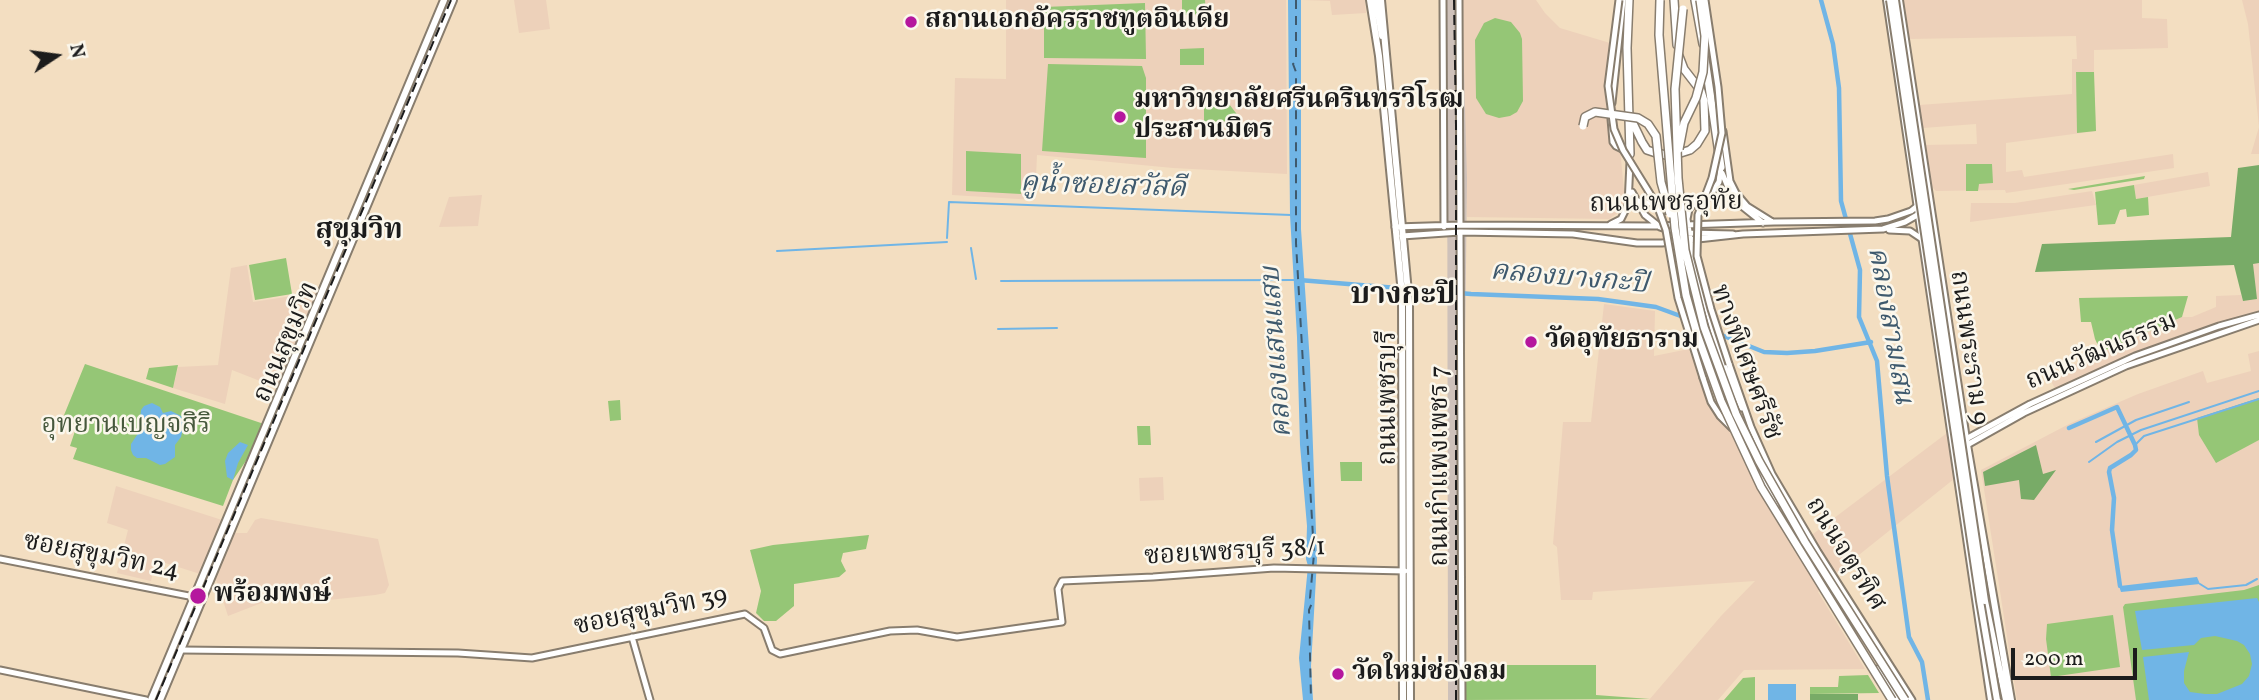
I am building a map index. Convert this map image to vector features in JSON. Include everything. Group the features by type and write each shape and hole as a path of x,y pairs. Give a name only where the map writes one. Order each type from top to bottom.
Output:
{"highway":[{"path":"1629,0 1627,29 1630,153"},
{"name":"ทางพิเศษศรีรัช","path":"1660,0 1659,35 1677,229 1686,295 1697,334 1721,401 1776,515 1894,700"},
{"path":"1674,0 1678,53 1684,69 1696,83 1716,121"},
{"name":"ทางพิเศษศรีรัช","path":"1682,0 1675,100 1678,178 1685,250 1694,292 1718,369 1759,461 1805,542 1905,700"},
{"path":"1678,178 1679,145 1684,123 1696,98 1703,72 1705,36 1701,0"},
{"path":"1701,0 1721,167"},
{"path":"1629,114 1647,149 1671,156 1690,150 1701,139 1706,120 1704,101"},
{"path":"1583,127 1585,117 1601,112 1638,118 1652,128 1656,136 1665,198 1677,229"}],"main road":[{"name":"ถนนสุขุมวิท","path":"384,155 444,0"},
{"name":"ถนนสุขุมวิท","path":"151,700 453,0"},
{"name":"ถนนเพชรบุรี","path":"1370,0 1379,56 1405,290"},
{"name":"ถนนเพชรบุรี","path":"1376,0 1387,55"},
{"name":"ถนนเพชรบุรี","path":"1381,0 1405,290 1407,680 1410,700"},
{"path":"1443,0 1444,233"},
{"path":"1459,0 1460,225"},
{"name":"ถนนจตุรทิศ","path":"1621,0 1611,135 1616,146 1630,153"},
{"name":"ถนนจตุรทิศ","path":"1621,0 1608,86 1614,129 1623,150 1657,205 1666,230 1678,298 1711,402 1720,416 1737,432"},
{"path":"1701,0 1730,181 1747,206 1773,222"},
{"name":"ถนนจตุรทิศ","path":"1701,0 1719,97 1722,133 1712,178 1698,215 1698,256 1711,309 1751,427"},
{"name":"ถนนพระราม 9","path":"1888,0 1992,700"},
{"name":"ถนนพระราม 9","path":"1888,0 1997,700"},
{"name":"ถนนพระราม 9","path":"1897,0 2008,700"},
{"name":"ถนนพระราม 9","path":"1897,0 1985,601 2008,700"},
{"name":"ถนนเพชรบุรี","path":"1379,56 1380,28"},
{"path":"1597,226 1621,219 1628,205 1630,153"},
{"path":"1635,200 1643,203 1688,202 1709,197 1719,182 1721,167"},
{"path":"1721,167 1732,199 1763,223"},
{"path":"1630,190 1645,215 1659,226 1689,233 1743,234"},
{"name":"ถนนเพชรอุทัย","path":"1402,236 1460,232 1573,234 1637,243 1680,242 1743,234 1857,231 1883,229 1905,222 1929,199"},
{"path":"1688,225 1689,209 1697,201"},
{"path":"1677,229 1681,209 1688,202"},
{"name":"ถนนเพชรอุทัย","path":"1677,229 1688,225 1888,219 1918,211"},
{"name":"ถนนจตุรทิศ","path":"1688,225 1699,283 1722,361 1772,474 1912,700"},
{"name":"ถนนเพชรอุทัย","path":"1398,227 1659,226"},
{"path":"1417,227 1415,232 1419,235"},
{"name":"ถนนจตุรทิศ","path":"1677,229 1690,298 1706,350 1737,432 1788,529 1894,700"},
{"path":"1883,229 1910,231 1922,239"},
{"name":"ถนนกำแพงเพชร 7","path":"1460,232 1462,700"},
{"path":"1672,242 1682,258"},
{"path":"1688,285 1699,283"},
{"name":"ถนนสุขุมวิท","path":"160,700 320,307"},
{"name":"ถนนวัฒนธรรม","path":"1967,442 2135,359 2259,318"},
{"path":"1954,451 1967,442"},
{"name":"ซอยสุขุมวิท 24","path":"0,559 194,597"},
{"name":"ซอยเพชรบุรี 38/1","path":"1062,581 1254,569 1406,572"},
{"path":"1989,576 2001,670"},
{"name":"ซอยสุขุมวิท 39","path":"181,650 429,652 532,657 748,614 764,628 772,650 780,654 897,630 917,630 957,637 1062,622 1058,589 1062,581"},
{"path":"194,597 202,599"},
{"path":"632,637 650,700"},
{"path":"0,670 146,700"},
{"name":"ถนนเพชรบุรี","path":"1403,700 1407,680"}],"shaded area":[{"path":"514,0 546,0 550,29 519,33"},
{"name":"มหาวิทยาลัยศรีนครินทรวิโรฒ ประสานมิตร","path":"1006,0 1286,0 1287,174 1173,168 1037,155 1035,200 952,195 955,78 1006,79"},
{"path":"1303,0 1365,0 1366,13 1332,15 1330,1"},
{"path":"1447,0 1462,0 1467,179 1461,700 1448,700"},
{"path":"1462,0 1536,0 1560,28 1610,43 1625,201 1620,211 1609,219 1467,217"},
{"path":"1904,0 2142,0 2142,18 2167,19 2168,48 2094,50 2094,72 2076,72 2076,81 2094,82 2096,131 2006,143 2006,172 2022,170 2024,177 2173,154 2174,168 2006,193 2005,190 1936,191 1930,185 1924,145 1977,144 1976,124 1923,128 1919,105 2072,94 2072,59 2077,59 2076,36 1909,39"},
{"path":"2242,0 2259,0 2259,127 2248,24"},
{"path":"2259,127 2259,154 2251,154"},
{"path":"2208,172 2210,186 2136,199 2134,185"},
{"path":"2092,191 2096,205 1970,222 1971,203 2015,203"},
{"path":"482,195 478,226 439,227 449,197"},
{"path":"2253,263 2259,263 2259,311 2178,336 2056,390 2048,376 2182,317 2192,317 2216,307 2216,296 2241,295 2243,301"},
{"path":"247,265 253,302 318,292 278,388 232,370 225,404 173,388 178,367 218,365 231,268"},
{"path":"1604,304 1655,311 1654,356 1689,349 1708,403 1718,419 1731,431 1793,549 1947,433 1954,479 1845,566 1818,592 1865,669 1744,670 1718,700 1649,700 1721,616 1755,581 1593,592 1592,600 1561,600 1557,547 1553,544 1563,422 1591,422"},
{"path":"2259,351 2259,700 2017,700 1981,470 2071,423 2138,394 2203,371 2207,383 2251,371 2248,354"},
{"path":"1163,477 1164,500 1140,501 1139,478"},
{"path":"116,486 222,520 235,533 247,533 255,520 261,518 378,539 389,585 385,593 319,601 309,596 305,586 228,616 216,579 156,560 151,581 117,573 128,530 107,523"}],"green space":[{"path":"1182,0 1205,0 1206,14 1182,15"},
{"path":"1145,3 1146,59 1044,58 1044,7"},
{"path":"1495,18 1511,22 1522,39 1523,101 1517,112 1499,118 1486,114 1476,98 1475,40 1484,23"},
{"path":"1204,48 1204,65 1180,65 1180,49"},
{"path":"1048,64 1142,66 1146,78 1146,158 1042,151"},
{"path":"2076,72 2094,72 2096,131 2077,133"},
{"path":"1226,100 1242,121 1204,122 1204,101"},
{"path":"966,151 1021,154 1021,194 966,191"},
{"path":"1966,164 1992,164 1993,183 1979,184 1978,191 1966,191"},
{"path":"2259,165 2259,263 2253,264 2257,299 2243,301 2234,265 2035,272 2042,244 2231,237 2238,168"},
{"path":"2145,176 2144,179 2068,189"},
{"path":"2134,185 2136,199 2148,197 2149,215 2127,217 2126,209 2120,210 2115,224 2098,225 2095,192"},
{"path":"286,258 292,294 255,300 249,265"},
{"path":"2188,296 2182,317 2101,352 2091,322 2081,322 2079,298"},
{"name":"อุทยานเบญจสิริ","path":"85,364 264,424 252,452 233,480 223,506 73,459 77,448 70,446 77,425 62,420"},
{"path":"178,365 173,388 146,379 149,368"},
{"path":"2259,398 2259,440 2216,463 2199,435 2197,418"},
{"path":"620,400 621,420 610,421 608,401"},
{"path":"1137,426 1150,426 1151,445 1138,445"},
{"path":"2036,445 2043,474 2056,470 2034,500 2021,499 2019,480 1985,486 1983,472"},
{"path":"1340,462 1362,462 1362,481 1341,481"},
{"path":"869,535 866,549 843,553 841,561 846,571 839,577 794,584 794,606 776,621 764,621 756,613 761,591 750,550"},
{"path":"2259,585 2259,700 2136,700 2123,607 2125,604 2244,590"},
{"path":"2113,615 2120,667 2051,677 2046,639 2047,624"},
{"path":"1465,665 1596,665 1596,695 1650,699 1466,700"},
{"path":"1868,675 1879,693 1810,694 1810,687 1838,687 1839,676"},
{"path":"1755,677 1755,700 1724,700 1743,678"},
{"path":"1810,694 1858,694 1858,700 1810,700"}],"water":[{"path":"1288,0 1301,0 1301,229 1310,363 1317,560 1311,666 1313,700 1303,700 1299,658 1308,566 1290,215"},
{"path":"152,403 160,407 163,413 171,411 181,416 184,424 181,437 175,445 175,457 160,465 146,458 137,458 131,450 131,444 139,432 141,410"},
{"path":"240,442 248,445 238,463 233,480 227,477 225,461 228,453"},
{"path":"2197,577 2200,584 2121,592 2120,589 2120,586"},
{"path":"2257,598 2259,700 2149,700 2143,657 2189,652 2184,683 2190,692 2205,694 2217,694 2242,684 2249,676 2252,664 2244,645 2215,636 2201,638 2194,645 2142,650 2135,611"},
{"path":"1768,684 1796,684 1796,700 1768,700"}],"waterway":[{"name":"คลองสามเสน","path":"1821,0 1833,44 1839,88 1841,201 1860,270 1859,317 1877,361 1887,476 1909,637 1922,662 1928,700"},
{"name":"คูน้ำซอยสวัสดี","path":"947,238 949,202 1291,215"},
{"name":"คูน้ำซอยสวัสดี","path":"777,251 947,242"},
{"name":"คูน้ำซอยสวัสดี","path":"971,248 976,279"},
{"name":"คูน้ำซอยสวัสดี","path":"1001,281 1295,280"},
{"name":"คลองบางกะปิ","path":"1299,280 1471,294 1598,299 1656,307 1686,318"},
{"name":"คูน้ำซอยสวัสดี","path":"998,329 1057,328"},
{"name":"คลองบางกะปิ","path":"1719,334 1764,352 1815,351 1871,342"},
{"path":"2089,462 2117,442 2141,430 2259,391"},
{"path":"2135,445 2144,436 2259,399"},
{"path":"2096,442 2136,420 2189,402"},
{"path":"2069,428 2117,407 2135,445 2136,450 2110,468 2109,472 2114,498 2112,530 2120,586"},
{"path":"2200,584 2208,589 2246,585 2257,579"}],"ferry route":[{"path":"1296,0 1296,61 1293,64 1296,72 1296,243 1314,554 1310,598 1312,603 1309,610 1311,700"}],"railway":[{"path":"156,700 451,0"},
{"path":"1454,0 1456,700"}],"place":[{"name":"สถานเอกอัครราชทูตอินเดีย","path":"911,22"},
{"name":"มหาวิทยาลัยศรีนครินทรวิโรฒ ประสานมิตร","path":"1120,117"},
{"name":"วัดอุทัยธาราม","path":"1531,342"},
{"name":"พร้อมพงษ์","path":"198,596"},
{"name":"วัดใหม่ช่องลม","path":"1338,674"}],"district":[{"name":"สุขุมวิท","path":"359,233"},
{"name":"บางกะปิ","path":"1403,297"}],"water label":[{"name":"คลองแสนแสบ","path":"1279,352"}]}
